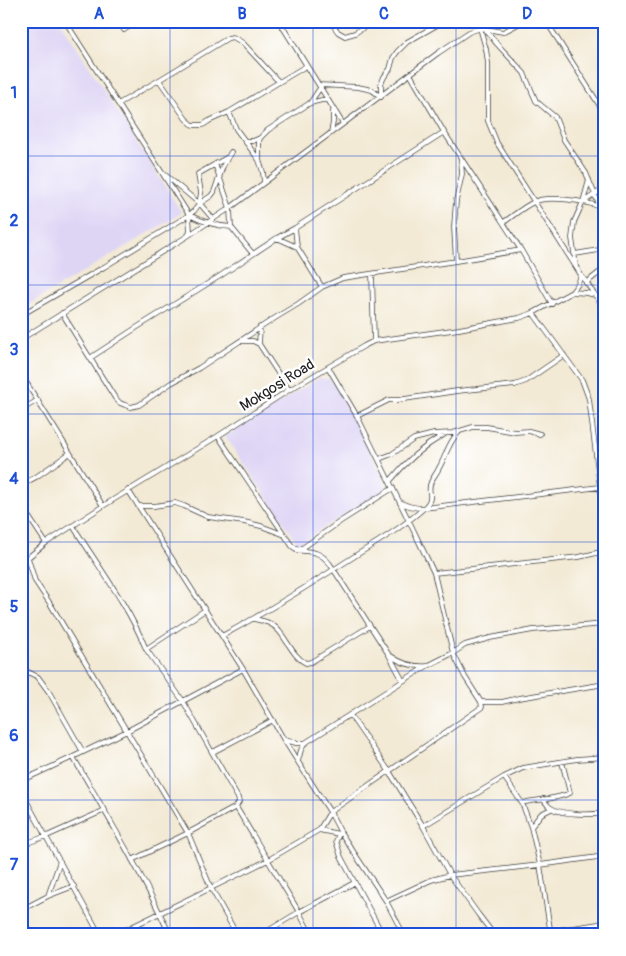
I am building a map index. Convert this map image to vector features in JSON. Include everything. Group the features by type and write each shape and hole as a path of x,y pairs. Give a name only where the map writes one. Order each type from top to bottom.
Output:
{"street":[{"path":"65,21 189,215 190,232 186,238"},
{"path":"119,21 124,30 138,21"},
{"path":"279,21 343,124"},
{"path":"330,21 338,32 345,36 355,33 374,21"},
{"path":"381,97 381,84 397,52 407,42 444,21"},
{"path":"478,21 488,63 488,122 497,142 534,202 605,309"},
{"path":"21,339 186,238 230,208 469,32 481,28 504,32 524,21"},
{"path":"546,21 605,114"},
{"path":"486,30 524,72 536,101 555,117 564,140 586,173 600,206 605,212"},
{"path":"118,104 228,38 233,37 244,42 279,82"},
{"path":"159,80 186,119 194,125 203,125 229,112 306,66"},
{"path":"410,74 444,132 504,222 552,304"},
{"path":"319,87 358,87 372,90 381,97"},
{"path":"310,103 319,87"},
{"path":"245,141 253,141 260,138 268,130 310,103 328,100"},
{"path":"331,133 334,122 333,109"},
{"path":"229,112 234,125 259,160 264,182"},
{"path":"90,358 444,132"},
{"path":"259,160 260,138"},
{"path":"21,315 189,215 214,192 219,175 230,154 198,174 201,193 199,204"},
{"path":"456,261 454,227 456,201 462,174 461,157"},
{"path":"216,164 230,208 231,227 253,254"},
{"path":"160,170 199,204 213,219"},
{"path":"577,268 572,238 574,222 583,202 589,180"},
{"path":"583,202 605,188"},
{"path":"504,222 534,202 552,200 583,202 600,206"},
{"path":"189,215 206,223 231,227"},
{"path":"295,228 296,247 322,287"},
{"path":"277,238 296,247"},
{"path":"575,254 605,249"},
{"path":"62,313 115,398 120,403 131,407 139,405 171,383 199,368 322,287 343,278 521,250"},
{"path":"586,283 605,268"},
{"path":"372,274 374,341"},
{"path":"572,292 578,284 581,275"},
{"path":"572,292 587,293 595,296"},
{"name":"Mokgosi Road","path":"21,563 46,543 128,490 218,436 289,390 374,341 519,318 533,314 572,292"},
{"path":"533,314 582,380 589,399 605,514"},
{"path":"259,344 260,327"},
{"path":"240,341 253,341 259,344 289,390"},
{"path":"357,416 389,400 516,385 526,381 564,356"},
{"path":"115,935 268,860 319,830 330,812 482,706 453,653 434,573 357,416 328,367"},
{"path":"21,374 103,506"},
{"path":"21,410 38,400"},
{"path":"379,459 392,454 414,439 434,434 459,432 473,427 486,427 515,432 529,431 540,434"},
{"path":"222,636 254,619 410,521 430,500 430,483 439,468 450,442 459,432"},
{"path":"390,481 420,451 446,434"},
{"path":"218,436 292,546 298,550 316,553 324,557 330,564 389,655 403,682"},
{"path":"21,485 36,477 70,453"},
{"path":"400,502 410,507 424,508 600,487"},
{"path":"298,550 393,488"},
{"path":"128,490 243,669 284,740 330,812 340,833 386,901 404,935"},
{"path":"138,506 175,503 208,517 244,522 285,535"},
{"path":"21,505 46,543"},
{"path":"73,526 120,598 146,649 184,701 239,802 236,807 132,860"},
{"path":"434,573 579,557 605,551"},
{"path":"28,558 38,588 51,605 188,832 211,888 237,935"},
{"path":"146,649 206,610"},
{"path":"254,619 270,623 275,627 299,658 306,663 311,662 370,626"},
{"path":"298,761 305,743 427,666 465,645 534,630 605,624"},
{"path":"389,655 410,664 427,666"},
{"path":"21,781 127,731 243,669"},
{"path":"21,670 38,677 49,692 83,752"},
{"path":"481,702 502,702 605,684"},
{"path":"350,715 423,826 450,875 494,935"},
{"path":"213,752 273,720"},
{"path":"284,740 305,743"},
{"path":"73,757 105,810 170,935"},
{"path":"423,826 504,776 523,768 605,757"},
{"path":"522,803 562,797 570,793 562,762"},
{"path":"504,776 522,803 531,827 540,865 551,933"},
{"path":"21,791 100,935"},
{"path":"543,799 549,807 556,810 589,815 605,814"},
{"path":"236,807 311,935"},
{"path":"531,827 541,814 552,808"},
{"path":"21,845 47,836 105,810"},
{"path":"319,830 340,833"},
{"path":"340,833 336,845 354,883 382,933 376,935"},
{"path":"386,901 431,880 450,875 605,856"},
{"path":"48,896 60,861"},
{"path":"261,935 299,912 354,883"},
{"path":"21,910 48,896 74,886"},
{"path":"21,916 31,935"},
{"path":"527,935 551,933 605,923"}],"shaded area":[{"path":"21,21 60,21 182,213 21,309"},
{"path":"319,378 330,379 339,391 356,419 387,488 298,544 225,436"}]}
